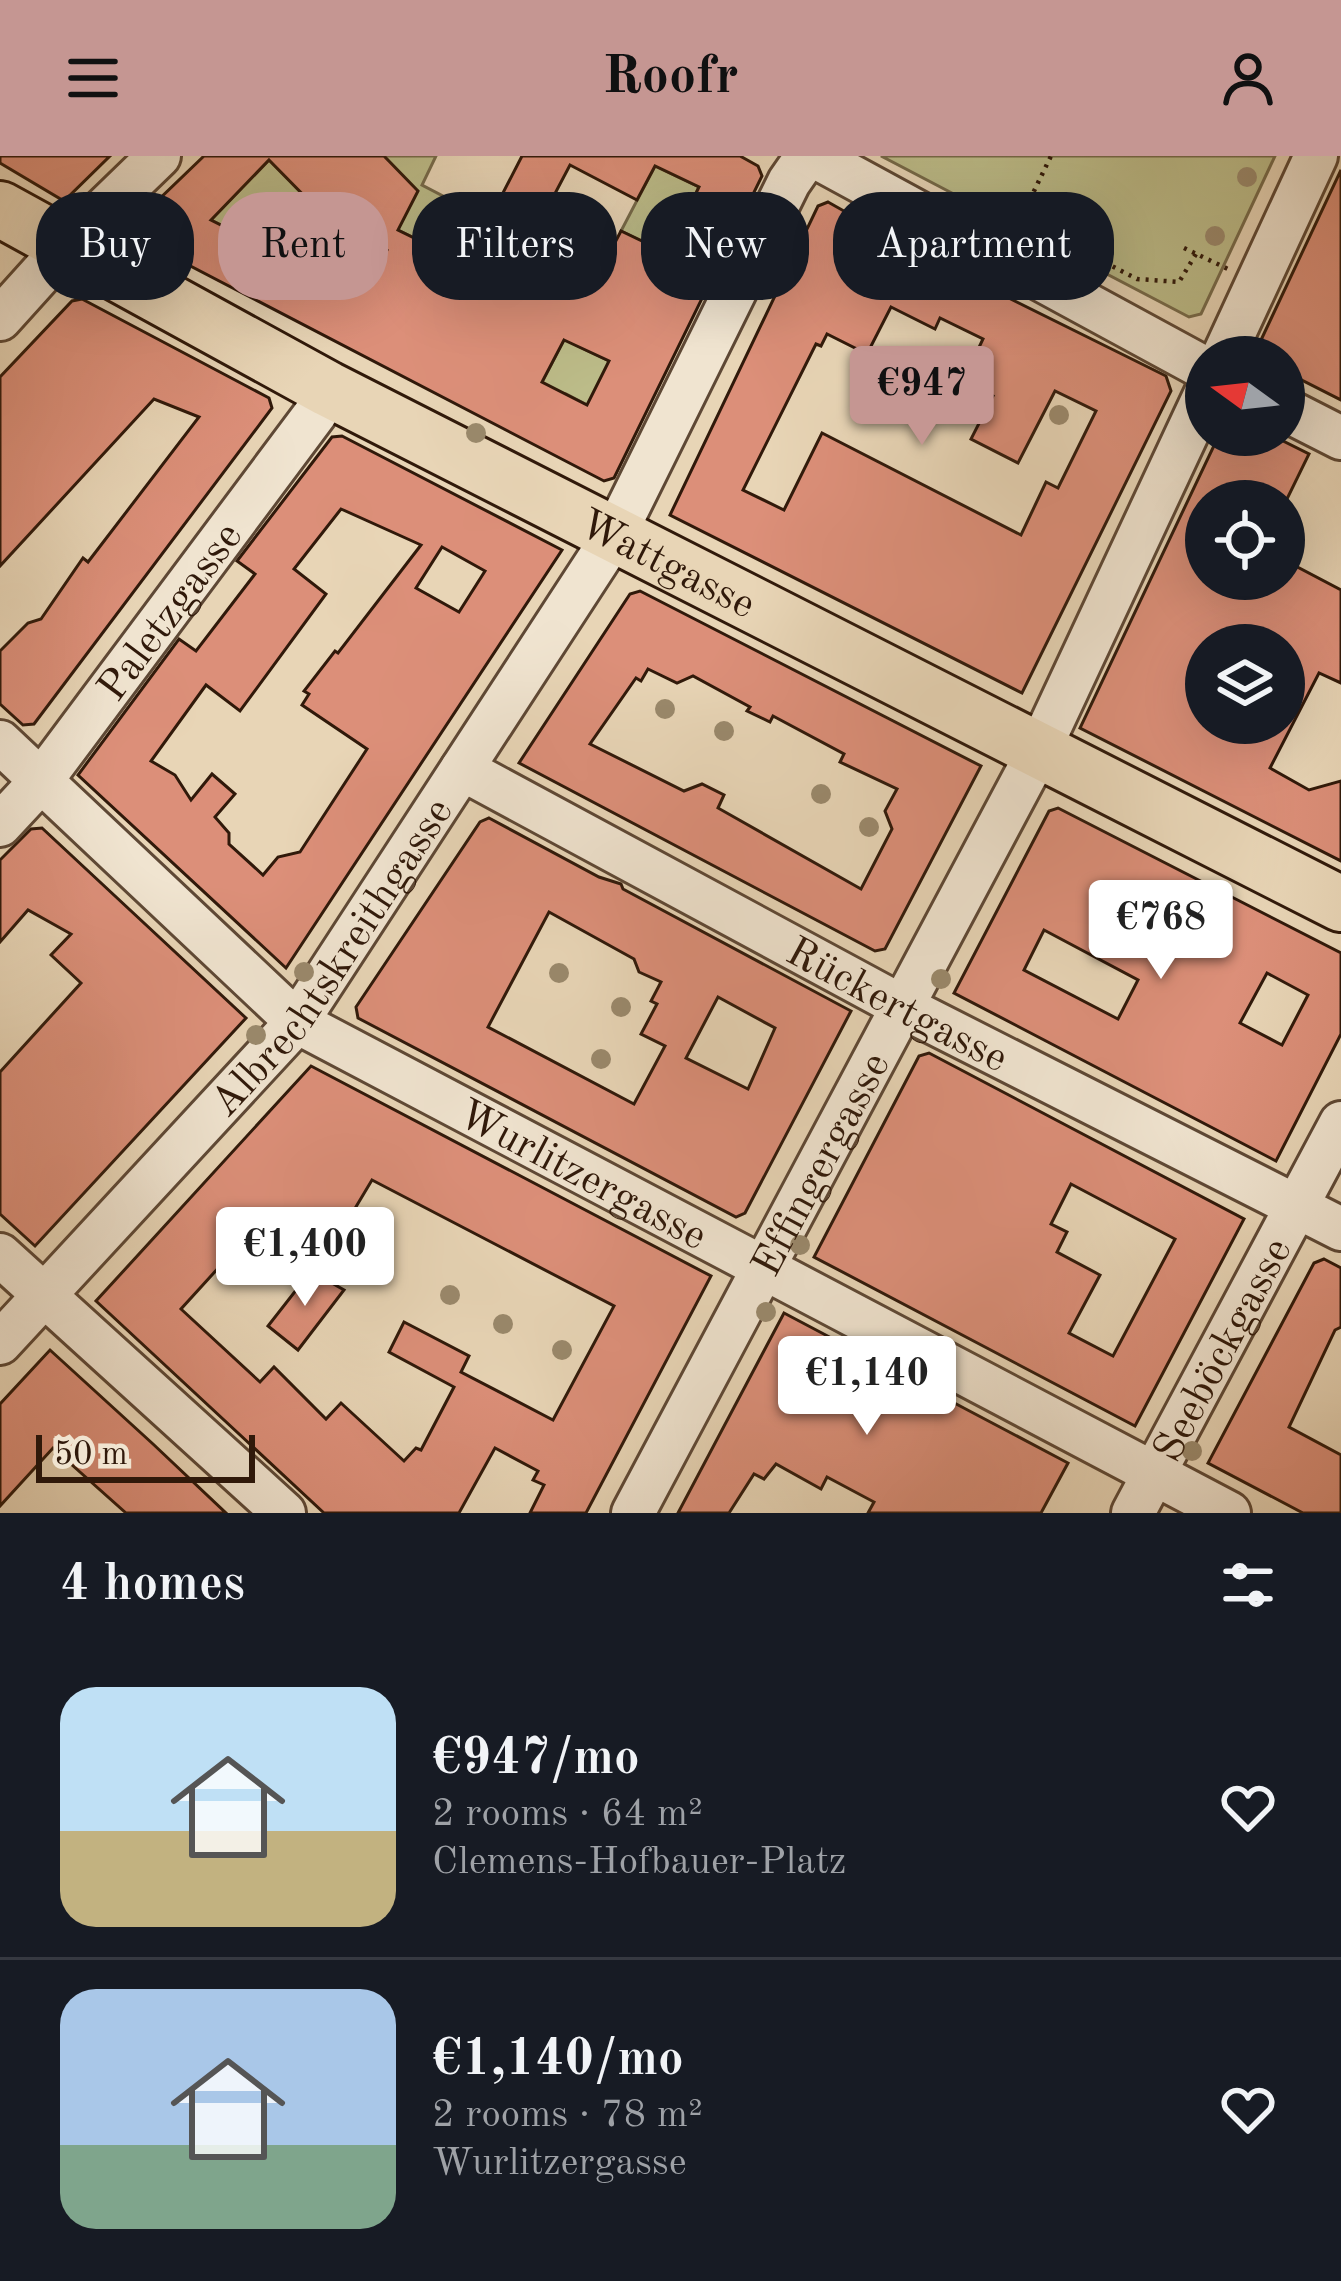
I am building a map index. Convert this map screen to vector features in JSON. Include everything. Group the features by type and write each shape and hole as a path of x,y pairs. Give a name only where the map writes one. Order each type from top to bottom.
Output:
{"main road":[{"name":"Wattgasse","path":"0,209 36,231"},
{"name":"Wattgasse","path":"162,300 1341,904"}],"street":[{"path":"122,192 159,156"},
{"path":"810,156 879,192"},
{"name":"Albrechtskreithgasse","path":"0,1343 297,1022 615,534 789,182 810,156"},
{"path":"1233,336 1316,156"},
{"path":"0,319 36,279"},
{"path":"1081,300 1185,357"},
{"name":"Paletzgasse","path":"0,826 41,781 315,414 328,388"},
{"path":"1305,420 1341,438"},
{"name":"Effingergasse","path":"633,1513 1040,748 1185,438"},
{"name":"Wurlitzergasse","path":"0,742 297,1022 1229,1513"},
{"name":"Rückertgasse","path":"462,769 903,1007 1341,1229"},
{"name":"Seeböckgasse","path":"1133,1513 1341,1123"},
{"path":"0,1255 284,1513"}],"path":[{"path":"1033,192 1051,156"},
{"path":"1184,248 1257,282"},
{"path":"1114,267 1137,279 1179,282 1196,254"}],"green space":[{"path":"384,156 436,156 422,185 435,192 412,192 412,237 398,230"},
{"path":"881,156 1275,156 1201,314 1189,317 1114,278 1114,192 950,192"},
{"path":"269,160 300,192 238,192"},
{"path":"655,166 699,187 697,192 641,192"},
{"path":"641,193 641,241 621,231"},
{"path":"568,332 576,345 609,361 593,408 566,394 539,388"}],"building":[{"path":"0,156 110,156 73,192 49,192 0,163"},
{"path":"204,156 384,156 418,191 412,192 412,203 398,230 412,237 412,300 617,300 621,231 641,241 641,300 701,300 614,478 604,481 256,300 388,300 388,192 300,192 269,160 238,192 218,192 218,213 211,220 218,224 218,280 194,268 194,192 167,192","holes":["564,340 609,361 587,405 542,382"]},
{"path":"522,156 740,156 758,166 762,176 754,192 697,192 699,187 655,166 637,200 570,165 556,192 503,192"},
{"path":"1341,170 1341,400 1305,382 1305,336 1263,336"},
{"path":"833,205 833,300 1013,300 1166,376 1171,391 1022,693 670,515 773,300 809,300 809,225 818,206","holes":["891,307 935,329 940,318 983,339 963,381 993,396 971,439 1018,463 1055,391 1096,411 1058,488 1046,482 1021,535 822,433 784,510 743,490 816,344 821,346 827,334 867,354"]},
{"path":"84,300 269,398 272,408 34,724 23,725 0,704 0,651 28,623 41,619 83,558 88,562 199,417 154,399 0,566 0,377 72,301"},
{"path":"342,436 562,550 286,968 78,775 179,639 196,651 255,574 237,561 332,437","holes":["341,509 421,545 304,691 309,694 302,705 367,749 300,852 278,857 263,875 229,844 229,833 215,817 235,794 212,774 191,800 175,775 151,761 206,685 240,711 326,594 294,569","442,547 485,571 459,612 416,588"]},
{"path":"1309,454 1296,480 1198,480 1209,456"},
{"path":"1185,507 1185,600 1305,600 1305,571 1341,590 1341,683 1319,673 1305,700 1305,624 1185,624 1185,744 1282,744 1270,768 1309,790 1341,781 1341,861 1080,728"},
{"path":"640,591 981,766 885,949 875,951 519,763 630,594","holes":["648,669 677,683 693,676 750,707 747,711 770,722 773,716 844,754 840,762 897,789 885,811 892,829 861,889 718,808 724,795 702,784 684,791 590,744 636,678 641,681"]},
{"path":"1058,808 1341,953 1341,1034 1276,1161 954,993 1049,811","holes":["1044,930 1138,980 1118,1019 1024,970","1267,973 1308,995 1282,1045 1240,1023"]},
{"path":"489,818 621,884 851,1011 745,1213 736,1217 358,1018 356,1007 480,822","holes":["549,912 634,959 639,972 661,982 651,1001 657,1004 641,1034 665,1046 634,1104 488,1027","718,997 775,1028 748,1089 686,1058"]},
{"path":"42,828 246,1018 35,1246 0,1214 0,1072 81,983 51,955 71,934 28,910 0,942 0,860 31,829"},
{"path":"929,1053 1244,1219 1135,1426 814,1257 919,1056","holes":["1071,1184 1175,1239 1113,1356 1069,1333 1100,1275 1057,1252 1067,1232 1051,1224"]},
{"path":"311,1066 711,1276 586,1513 530,1513 544,1485 533,1480 538,1471 495,1448 459,1513 324,1513 96,1301","holes":["372,1180 614,1306 553,1420 461,1372 469,1356 404,1322 389,1352 454,1387 421,1450 416,1448 404,1461 341,1403 326,1419 274,1367 260,1382 181,1309 251,1232 317,1272"]},
{"path":"1324,1259 1341,1268 1341,1327 1335,1330 1289,1427 1341,1455 1341,1513 1303,1513 1208,1463 1314,1263"},
{"path":"311,1271 344,1290 298,1350 268,1326"},
{"path":"784,1313 1068,1463 1041,1513 868,1513 874,1502 827,1477 821,1489 776,1464 764,1479 754,1474 729,1513 678,1513"},
{"path":"50,1350 226,1513 126,1513 53,1448 0,1506 0,1404"}]}
